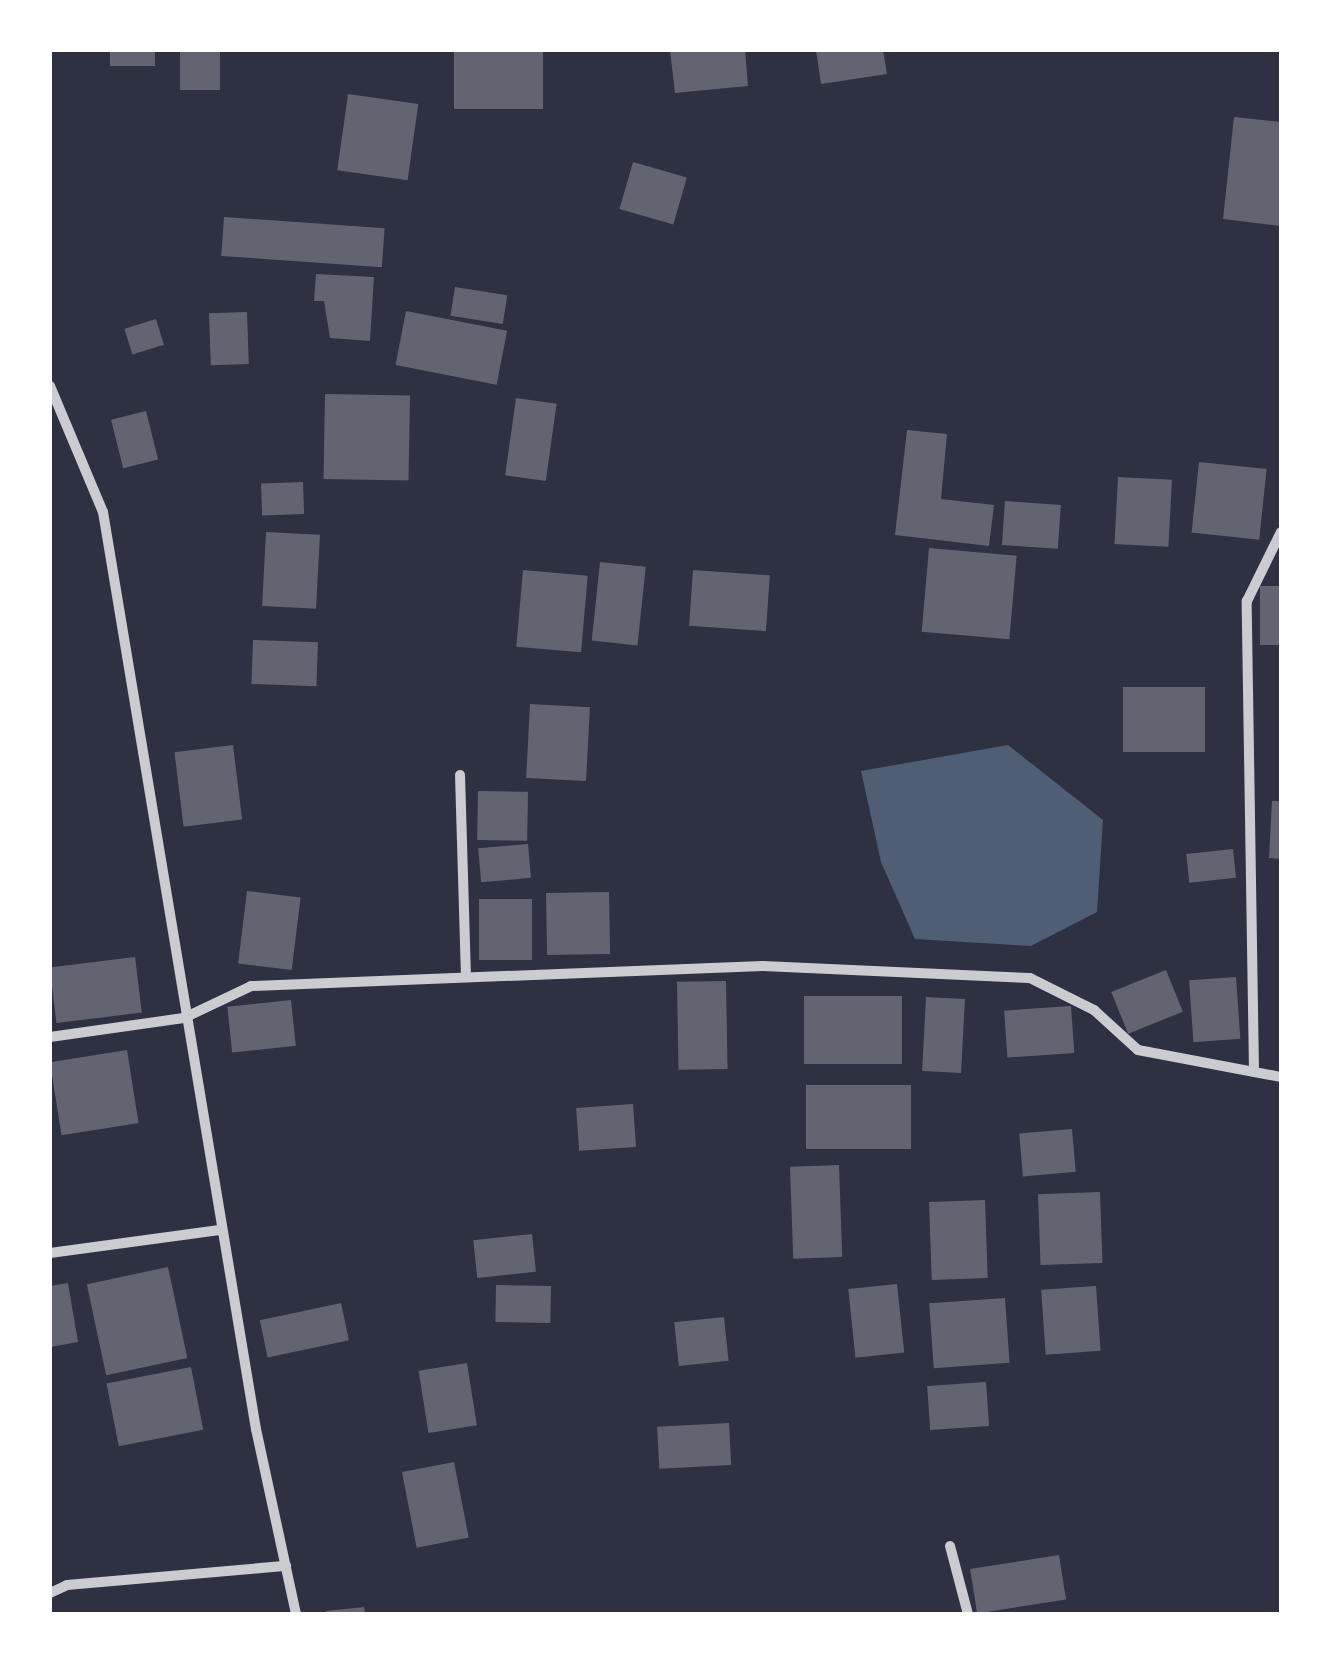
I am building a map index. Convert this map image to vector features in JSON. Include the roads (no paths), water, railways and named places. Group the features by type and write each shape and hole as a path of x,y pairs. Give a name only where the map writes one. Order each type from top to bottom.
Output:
{"street":[{"path":"50,386 103,512 221,1230 296,1614"},
{"path":"1254,1072 1247,601 1281,532"},
{"path":"460,775 466,975"},
{"path":"50,1037 184,1018 251,986 763,966 1030,978 1094,1010 1138,1050 1281,1077"},
{"path":"50,1252 221,1230"},
{"path":"950,1546 968,1614"},
{"path":"50,1593 67,1585 286,1566"}],"water":[{"path":"1008,745 1103,820 1097,912 1031,946 915,939 881,862 861,771"}]}
